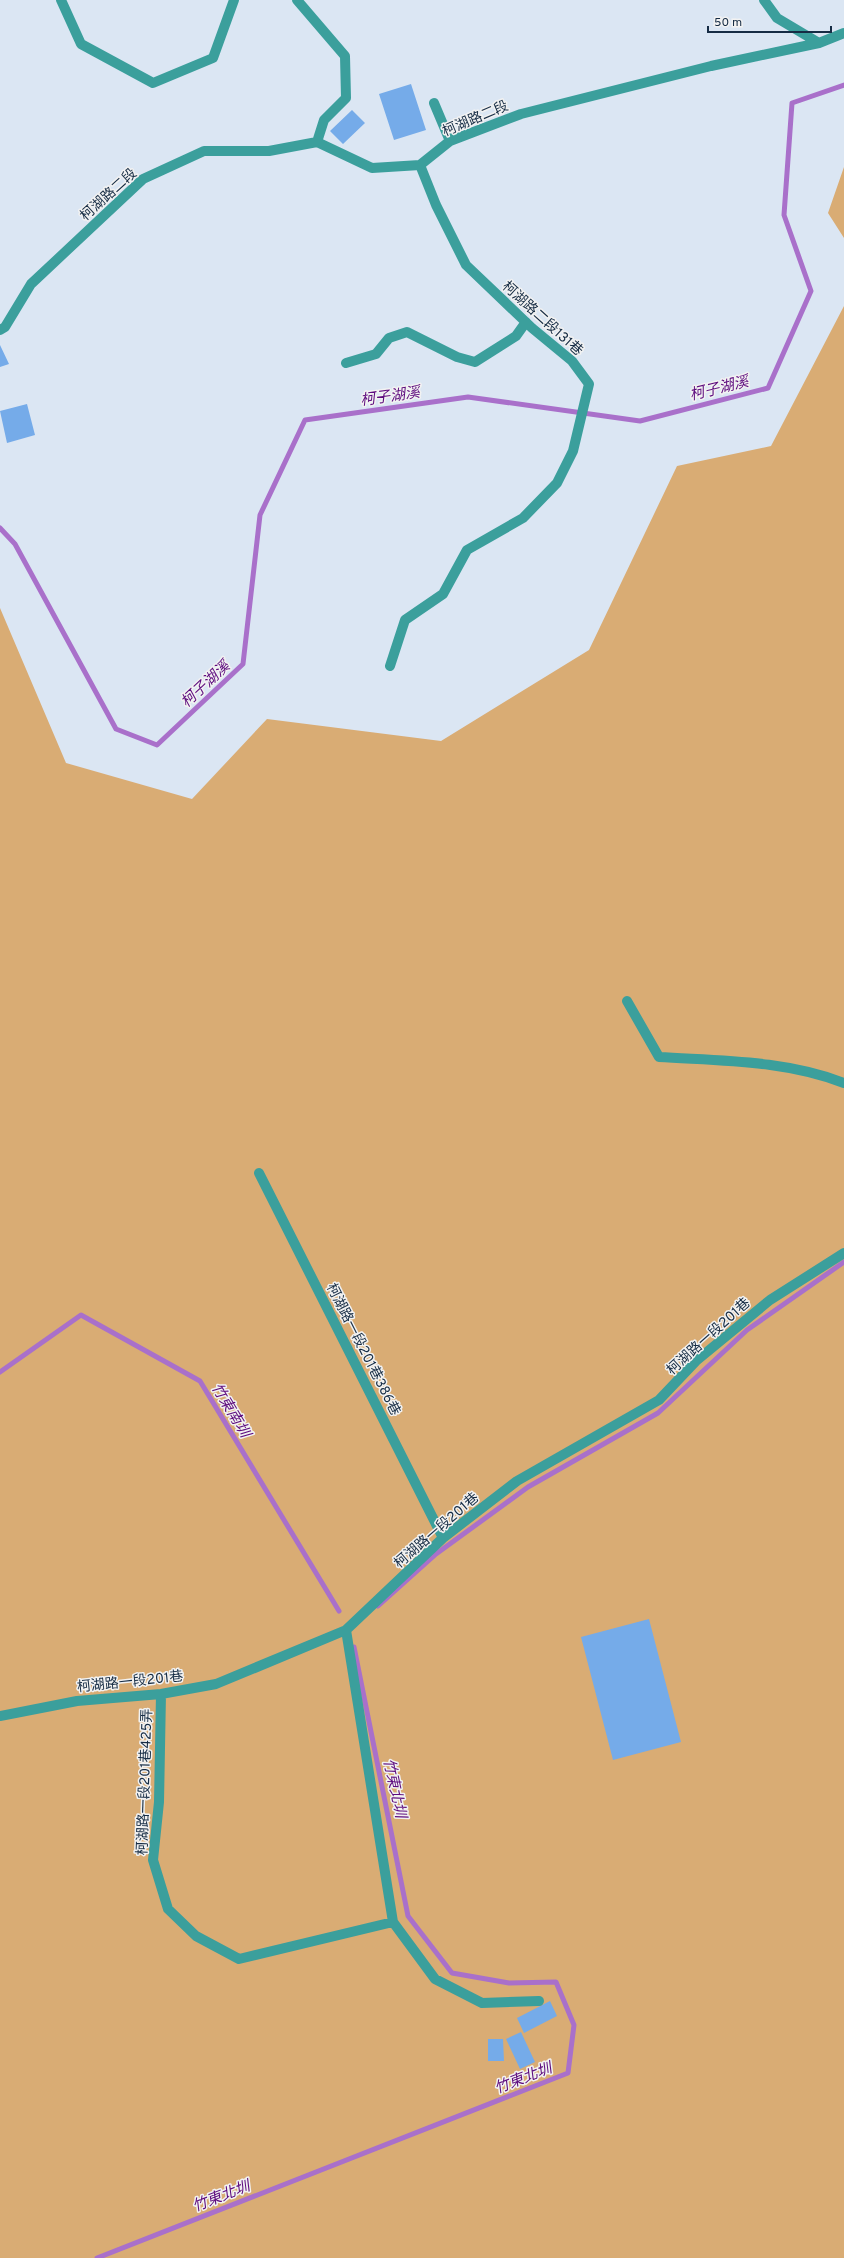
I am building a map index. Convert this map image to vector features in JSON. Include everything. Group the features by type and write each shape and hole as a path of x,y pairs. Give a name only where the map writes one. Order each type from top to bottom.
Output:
{"street":[{"path":"61,0 81,44 153,83 213,58 234,0"},
{"path":"297,0 345,56 346,98 324,120 317,142 372,168 420,165"},
{"path":"764,0 782,22 819,43"},
{"name":"柯湖路二段","path":"420,165 450,141 521,114 711,66 819,43 844,33"},
{"path":"434,103 450,141"},
{"name":"柯湖路二段","path":"0,330 5,326 31,284 143,179 204,151 269,151 317,142"},
{"name":"柯湖路二段131巷","path":"390,666 405,620 443,594 467,550 523,518 557,483 573,451 589,384 572,361 526,322 466,265 436,204 420,165"},
{"path":"346,363 376,354 389,338 406,332 457,357 475,362 516,336 526,322"},
{"path":"626,1000 659,1057 773,1065 823,1075 844,1083"},
{"name":"柯湖路一段201巷386巷","path":"259,1173 443,1538"},
{"name":"柯湖路一段201巷","path":"0,1716 77,1701 161,1694 216,1684 346,1630 443,1538 516,1481 659,1400 696,1361 770,1300 844,1253"},
{"path":"346,1630 394,1922 435,1979 482,2003 539,2001"},
{"name":"柯湖路一段201巷425弄","path":"161,1694 158,1802 154,1860 168,1909 196,1936 239,1959 394,1922"}],"shaded area":[{"path":"844,167 844,238 828,213"},
{"path":"844,306 844,2258 0,2258 0,608 66,763 192,799 267,719 441,741 589,650 677,466 771,446"}],"building":[{"path":"411,84 426,130 394,140 379,94"},
{"path":"352,110 365,123 343,144 330,131"},
{"path":"0,345 9,364 0,367"},
{"path":"27,404 35,435 7,443 0,411"},
{"path":"649,1619 681,1742 613,1760 581,1637"},
{"path":"550,2001 557,2016 524,2033 517,2018"},
{"path":"521,2032 535,2062 520,2069 506,2039"},
{"path":"488,2039 503,2039 504,2061 488,2061"}],"waterway":[{"name":"柯子湖溪","path":"0,528 15,544 116,729 157,745 243,664 260,515 305,420 468,397 640,421 768,388 811,291 784,215 792,103 844,85"},
{"path":"378,1606 436,1554 528,1487 658,1413 747,1330 844,1262"},
{"name":"竹東南圳","path":"0,1372 81,1315 200,1381 339,1611"},
{"name":"竹東北圳","path":"97,2258 568,2073 574,2025 556,1982 509,1983 452,1973 408,1916 354,1647"}]}
